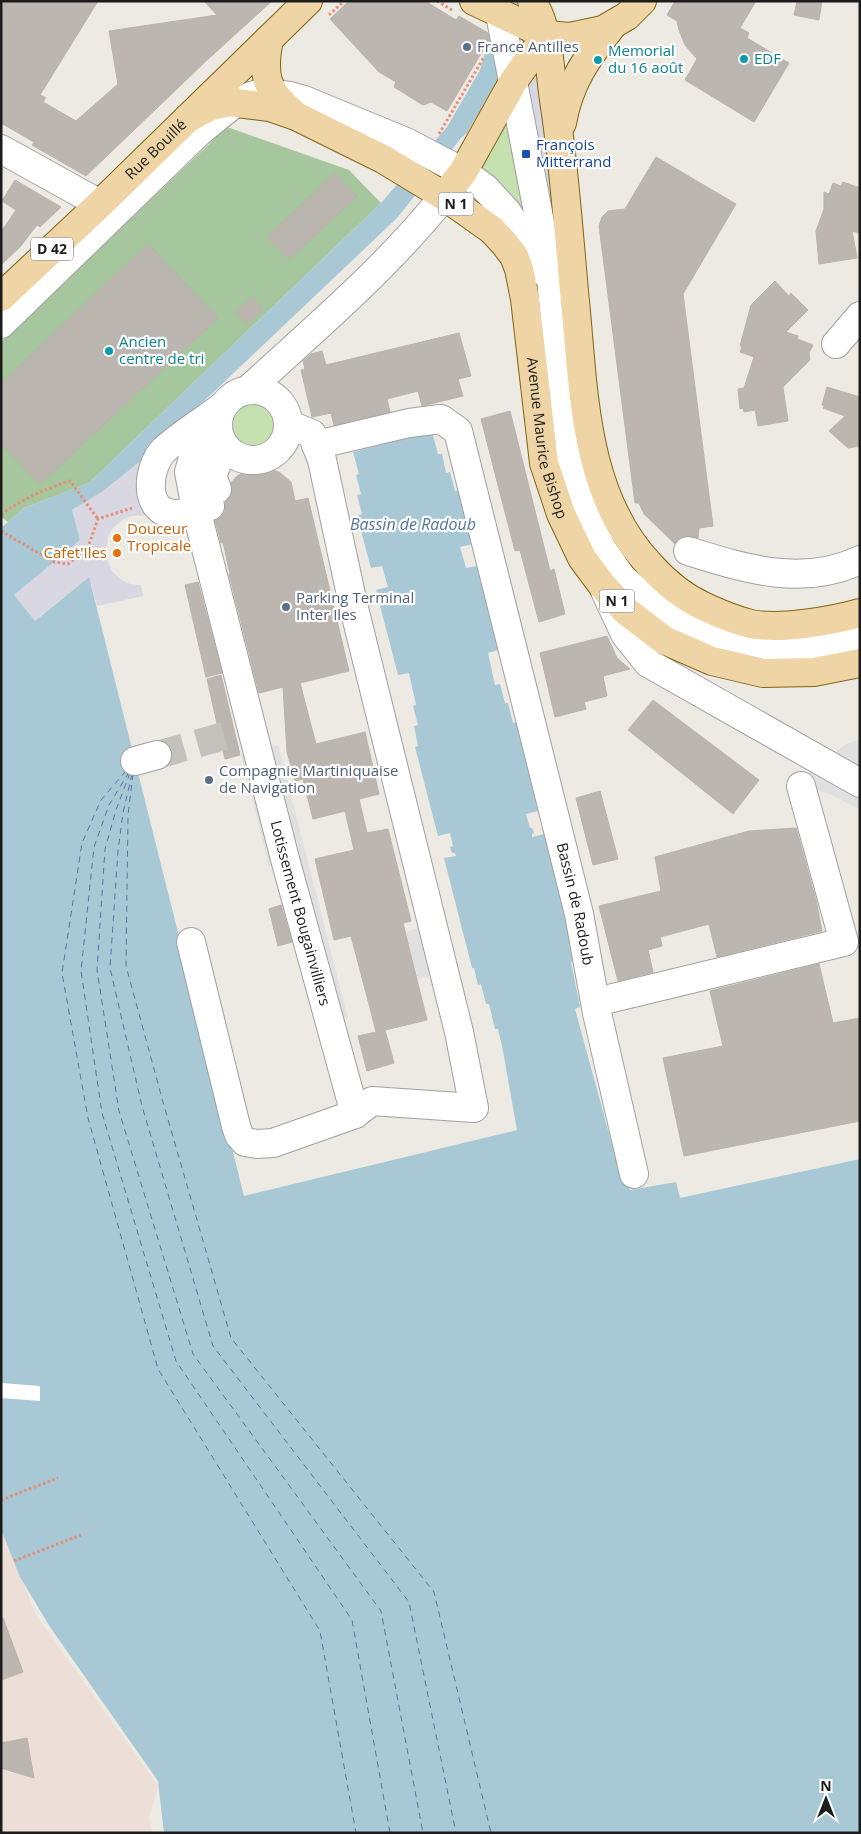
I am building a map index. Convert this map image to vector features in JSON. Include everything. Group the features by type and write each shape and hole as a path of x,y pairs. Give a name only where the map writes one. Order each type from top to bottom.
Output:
{"main road":[{"name":"Rue Bouillé","path":"2,294 100,204 308,1"},
{"path":"497,8 546,35 579,36 595,33 612,26 627,16 642,1"},
{"path":"464,6 497,8 539,2 546,35 560,137 585,409 598,474 616,518 635,550 675,590 729,618 752,624 777,626 821,621 860,613"},
{"path":"560,137 567,98 576,78 584,63 612,26"},
{"path":"444,196 463,172 513,82 546,35"},
{"name":"Avenue Maurice Bishop","path":"269,39 265,58 266,77 274,94 296,116"},
{"name":"Avenue Maurice Bishop","path":"188,118 211,106 236,102 270,107 296,116 383,159 444,196 492,230 504,243 514,256 520,270 529,327 544,463 565,522 582,558 602,585 626,611 664,640 712,661 764,673 814,672 860,663"}],"street":[{"path":"497,8 551,280 569,466 584,510 601,548 622,578 669,618 733,644 771,648 809,648 860,638"},
{"path":"1,324 199,132 236,102 263,94 296,97 406,142 463,172 485,188 507,212 540,263 554,318"},
{"path":"1,149 100,204"},
{"path":"248,390 378,268 420,226 444,196"},
{"path":"836,344 860,316"},
{"path":"209,499 176,514 159,508 151,493 151,472 163,451 223,406 230,398 248,390 260,391 271,395 283,407 288,424 287,435 282,445 274,454 264,459 252,461 241,459 224,444 218,421 223,406"},
{"name":"Bassin de Radoub","path":"316,445 409,423 441,419 458,431 579,914 596,1002 634,1174"},
{"path":"191,942 236,1126 239,1135 245,1142 257,1144 272,1143 355,1114 372,1101 474,1108 459,1032 353,604 322,460 312,434 288,424"},
{"name":"Lotissement Bougainvilliers","path":"224,444 196,447 189,472 209,499 244,730 285,859 355,1114"},
{"path":"688,551 760,571 781,574 805,575 844,568 860,560"},
{"path":"602,585 625,634 648,663 860,783"},
{"path":"596,1002 844,942 801,786"}],"path":[{"path":"437,1 464,6"},
{"path":"440,132 488,49"},
{"path":"1,514 12,506 54,486 70,481 98,519"},
{"path":"98,519 154,501"},
{"path":"1,531 54,562 68,564 88,548 98,519"},
{"path":"1,1500 58,1478"},
{"path":"14,1562 81,1535"}],"shaded area":[{"path":"540,61 567,309 523,80"},
{"path":"142,460 139,482 149,515 132,516 115,526 109,534 105,553 112,571 120,579 130,584 141,585 143,596 97,606 89,577 34,621 13,595 80,540 71,510 103,491"},
{"path":"860,739 860,810 830,794 801,786 810,771 846,744"},
{"path":"278,745 348,1018 329,1023 287,862 269,866 241,755"},
{"path":"421,927 434,975 418,979 406,932"},
{"path":"1,1527 36,1615 158,1786 149,1818 153,1833 1,1833"}],"green space":[{"path":"511,105 541,251 474,170"},
{"path":"227,127 349,170 381,203 89,483 24,508 8,522 1,517 1,342"},
{"path":"252,401 265,405 271,411 275,424 271,437 265,443 252,447 239,443 233,437 229,424 233,411 239,405"}],"water":[{"path":"500,1 518,1 497,80 467,133 397,218 142,460 103,491 72,510 80,540 14,595 35,621 89,577 244,1196 517,1130 498,1029 495,1029 489,1004 486,1004 481,984 478,985 474,968 472,968 444,858 456,856 455,853 452,853 450,847 453,846 450,833 438,836 415,747 418,746 414,726 418,725 413,706 416,705 409,673 398,675 376,590 388,587 382,566 371,568 357,516 362,514 357,495 361,494 356,475 359,474 353,452 432,432 438,454 442,454 446,473 450,472 455,491 459,490 473,544 460,547 466,568 477,566 498,650 488,653 495,685 500,684 505,703 508,703 513,723 516,722 538,811 526,814 530,828 532,828 534,833 532,837 544,834 572,944 569,945 574,961 571,962 580,1007 575,1009 622,1181 630,1190 676,1182 680,1198 860,1159 860,1833 164,1833 158,1781 50,1627 20,1577 1,1529 1,528 24,508 89,483 381,203 447,127 480,70"}],"pier":[{"path":"1,1383 40,1386 40,1401 1,1398"}],"building":[{"path":"1,1 98,1 40,95 46,98 43,102 76,121 118,84 109,31 217,15 204,1 272,1 206,61 86,176 32,145 34,142 1,123"},
{"path":"349,1 425,1 456,20 459,16 488,33 489,40 447,111 431,102 423,105 394,87 396,82 379,72 330,19"},
{"name":"EDF","path":"675,1 756,1 740,28 749,33 747,38 789,63 754,122 685,80 697,59 685,45 677,21 667,15"},
{"path":"797,1 822,1 819,20 794,15"},
{"path":"656,157 736,204 683,294 713,526 699,528 698,538 684,536 678,539 675,544 644,514 639,503 635,503 599,226 602,217 608,211 625,209"},
{"path":"335,173 357,196 289,260 267,237"},
{"path":"15,180 61,207 40,227 37,225 20,247 1,265 1,232 16,210 2,201"},
{"path":"843,182 860,188 860,233 852,231 857,258 819,264 816,231 824,209 824,192 829,194 833,183 841,186"},
{"name":"Ancien centre de tri","path":"146,246 153,249 218,318 40,484 1,444 1,383"},
{"path":"775,281 789,296 791,293 808,310 786,332 798,336 797,339 813,345 809,353 810,360 783,387 788,421 758,426 755,410 744,412 743,408 740,409 738,389 744,388 754,357 740,352 742,346 740,346 751,305"},
{"path":"252,297 263,309 247,324 236,312"},
{"path":"459,333 471,376 458,379 463,396 422,406 418,391 387,399 390,412 334,425 331,413 312,417 301,370 305,369 303,361 311,354 322,351 326,365"},
{"path":"827,387 860,397 860,446 848,448 829,431 845,416 823,408 824,406 822,405"},
{"path":"510,411 550,571 554,569 565,614 539,622 520,550 515,551 481,419"},
{"path":"254,467 263,467 279,472 291,482 295,501 308,498 349,671 300,683 316,744 365,732 379,794 359,799 367,833 388,829 411,921 403,923 427,1020 385,1030 394,1063 367,1071 358,1036 376,1032 351,936 334,940 315,859 354,850 345,811 313,819 303,779 295,781 287,752 283,687 259,693 229,574 223,542 221,543 215,520 221,517 225,511 225,502 232,492 231,483 237,476"},
{"path":"198,582 222,673 206,677 185,585"},
{"path":"607,636 617,658 630,669 603,676 607,696 584,702 586,709 555,717 540,653"},
{"path":"221,675 240,755 225,759 207,679"},
{"path":"653,700 759,780 733,814 628,730"},
{"path":"600,791 618,859 593,865 576,798"},
{"path":"796,828 816,900 822,931 717,957 709,924 660,937 662,946 648,950 653,972 618,981 599,906 661,891 655,857 749,831"},
{"path":"281,905 292,942 278,946 269,909"},
{"path":"819,964 833,1023 860,1018 860,1121 684,1156 663,1058 723,1046 710,991"},
{"path":"1,1618 3,1618 23,1672 1,1680"},
{"path":"27,1738 34,1778 1,1768 1,1743"}],"ferry route":[{"path":"126,771 101,800 82,843 62,973 88,1118 158,1369 320,1631 356,1833"},
{"path":"129,772 109,805 94,847 81,971 102,1113 176,1361 352,1620 390,1833"},
{"path":"130,773 116,810 105,849 97,970 119,1111 193,1354 381,1611 423,1833"},
{"path":"132,774 123,813 118,851 110,968 142,1106 213,1346 409,1602 456,1833"},
{"path":"133,774 128,815 126,966 231,1338 434,1592 491,1833"}],"tunnel":[{"path":"157,755 235,733"}],"place":[{"name":"France Antilles","path":"467,47"},
{"name":"EDF","path":"744,59"},
{"name":"Memorial du 16 août","path":"598,60"},
{"name":"François Mitterrand","path":"526,154"},
{"name":"Ancien centre de tri","path":"109,351"},
{"name":"Douceur Tropicale","path":"117,538"},
{"name":"Cafet'Iles","path":"117,553"},
{"name":"Parking Terminal Inter Iles","path":"286,607"},
{"name":"Compagnie Martiniquaise de Navigation","path":"209,780"}]}
